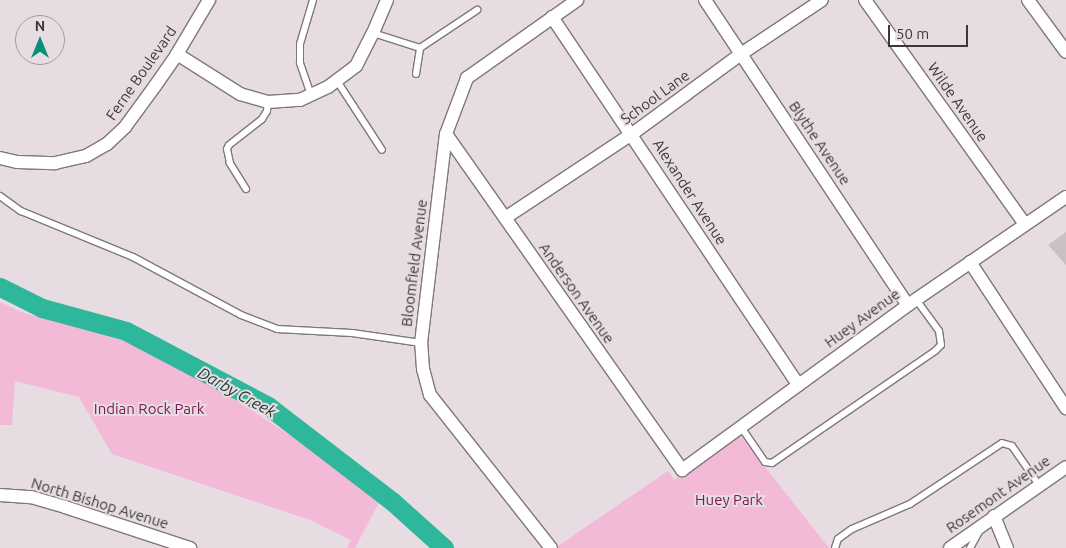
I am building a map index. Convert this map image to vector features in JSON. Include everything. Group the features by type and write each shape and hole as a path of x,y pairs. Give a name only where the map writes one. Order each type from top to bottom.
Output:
{"street":[{"name":"Ferne Boulevard","path":"0,158 18,162 55,163 86,156 107,144 125,127 177,54 209,0"},
{"path":"177,54 240,94 268,102 300,100 337,81 356,66 374,33 387,0"},
{"name":"Bloomfield Avenue","path":"551,548 430,396 423,369 421,343 446,134 467,78 577,0"},
{"name":"Blythe Avenue","path":"705,0 740,54 912,302"},
{"name":"School Lane","path":"505,218 632,134 740,54 822,0"},
{"name":"Wilde Avenue","path":"865,0 1024,224"},
{"path":"1028,0 1066,52"},
{"name":"Alexander Avenue","path":"552,17 632,134 798,386"},
{"name":"Anderson Avenue","path":"446,134 682,470"},
{"name":"Huey Avenue","path":"682,470 912,302 1066,197"},
{"path":"970,262 1066,408"},
{"name":"Rosemont Avenue","path":"950,548 1066,467"},
{"name":"North Bishop Avenue","path":"0,495 31,497 190,548"},
{"path":"994,516 1007,548"}],"lane":[{"path":"311,95 300,63 300,44 313,0"},
{"path":"416,74 420,48 477,10"},
{"path":"374,33 420,48"},
{"path":"337,81 382,150"},
{"path":"246,189 230,163 227,149 229,145 262,119 267,111 268,102"},
{"path":"0,196 21,211 133,257 241,315 277,329 352,333 421,343"},
{"path":"741,427 765,462 772,463 935,351 940,345 939,330 912,302"},
{"path":"835,548 838,539 852,528 910,504 1002,443 1012,446 1039,485"},
{"path":"970,548 983,524"}],"green space":[{"name":"Indian Rock Park","path":"0,302 21,312 159,351 383,495 355,548 347,548 351,540 310,520 112,454 79,397 15,381 12,425 0,425"},
{"name":"Huey Park","path":"739,434 829,548 555,548 668,471 674,480"}],"building":[{"path":"1066,232 1066,265 1048,245"}],"waterway":[{"name":"Darby Creek","path":"0,287 42,308 126,331 268,406 393,502 444,548"}]}
